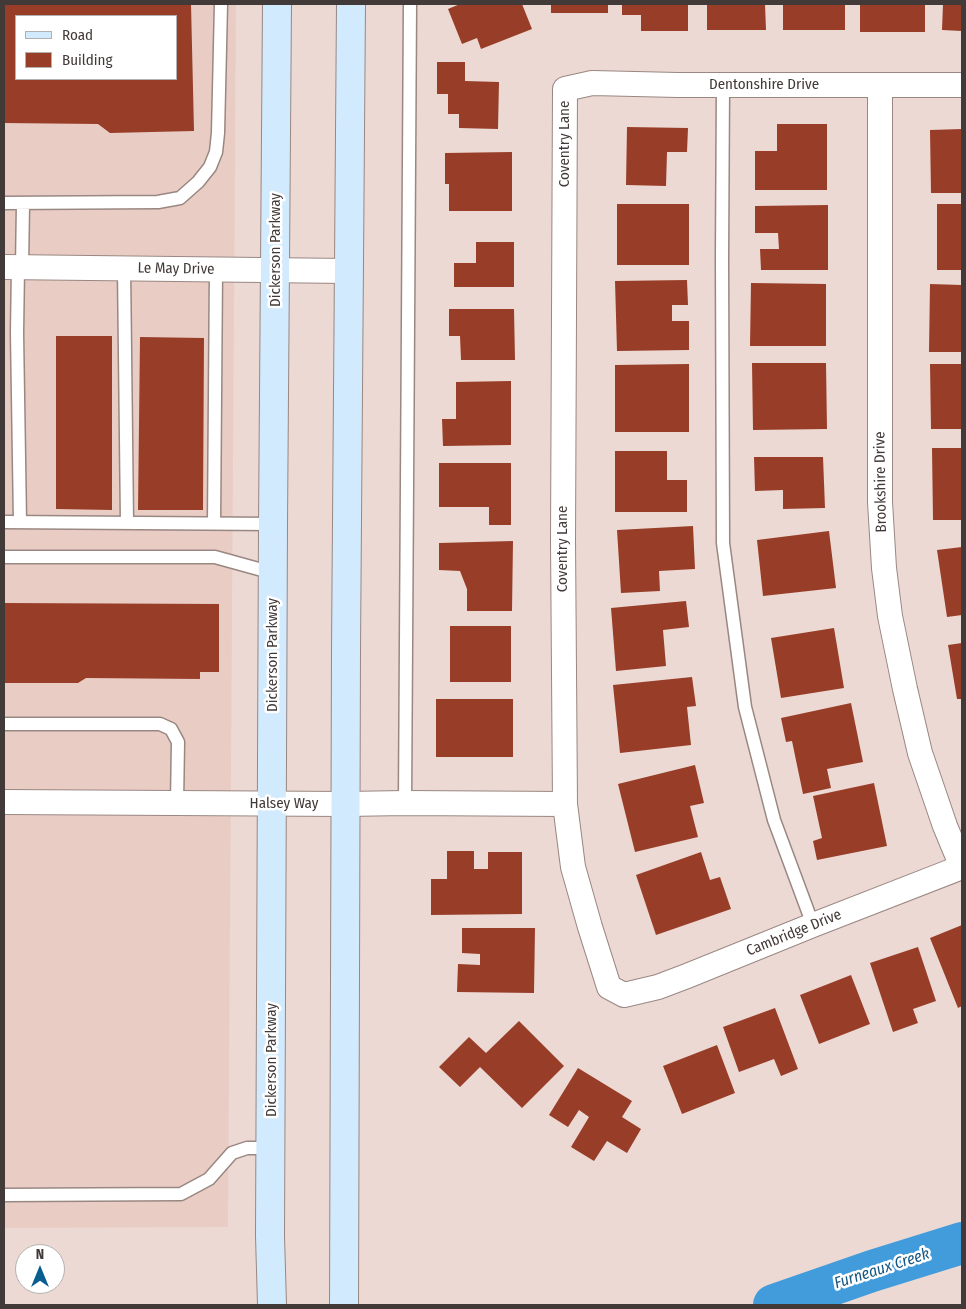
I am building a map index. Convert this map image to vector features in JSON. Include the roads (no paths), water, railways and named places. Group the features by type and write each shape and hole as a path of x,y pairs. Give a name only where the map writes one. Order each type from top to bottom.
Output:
{"main road":[{"name":"Dickerson Parkway","path":"272,1305 270,1236 277,4"},
{"path":"344,1305 348,272 351,4"}],"street":[{"name":"Dentonshire Drive","path":"566,89 592,83 678,85 962,85"},
{"name":"Brookshire Drive","path":"880,85 880,502 884,568 904,689 920,753 945,826 962,867"},
{"name":"Coventry Lane","path":"566,89 563,540 565,804 573,867 590,927 609,987 624,995"},
{"name":"Le May Drive","path":"15,267 348,272"},
{"name":"Halsey Way","path":"4,802 565,804"},
{"name":"Cambridge Drive","path":"624,995 658,987 962,867"}],"lane":[{"path":"4,203 158,202 180,198 198,182 210,167 216,152 220,4"},
{"path":"405,803 410,4"},
{"path":"723,85 723,544 745,707 774,820 813,925"},
{"path":"20,522 15,267 23,204"},
{"path":"124,268 127,522"},
{"path":"214,523 216,270"},
{"path":"4,522 273,524"},
{"path":"4,558 215,557 273,572"},
{"path":"4,724 160,724 171,729 178,742 177,803"},
{"path":"4,1196 181,1194 209,1179 232,1153 247,1148 272,1148"}],"waterway":[{"name":"Furneaux Creek","path":"774,1305 872,1271 962,1243"}]}
